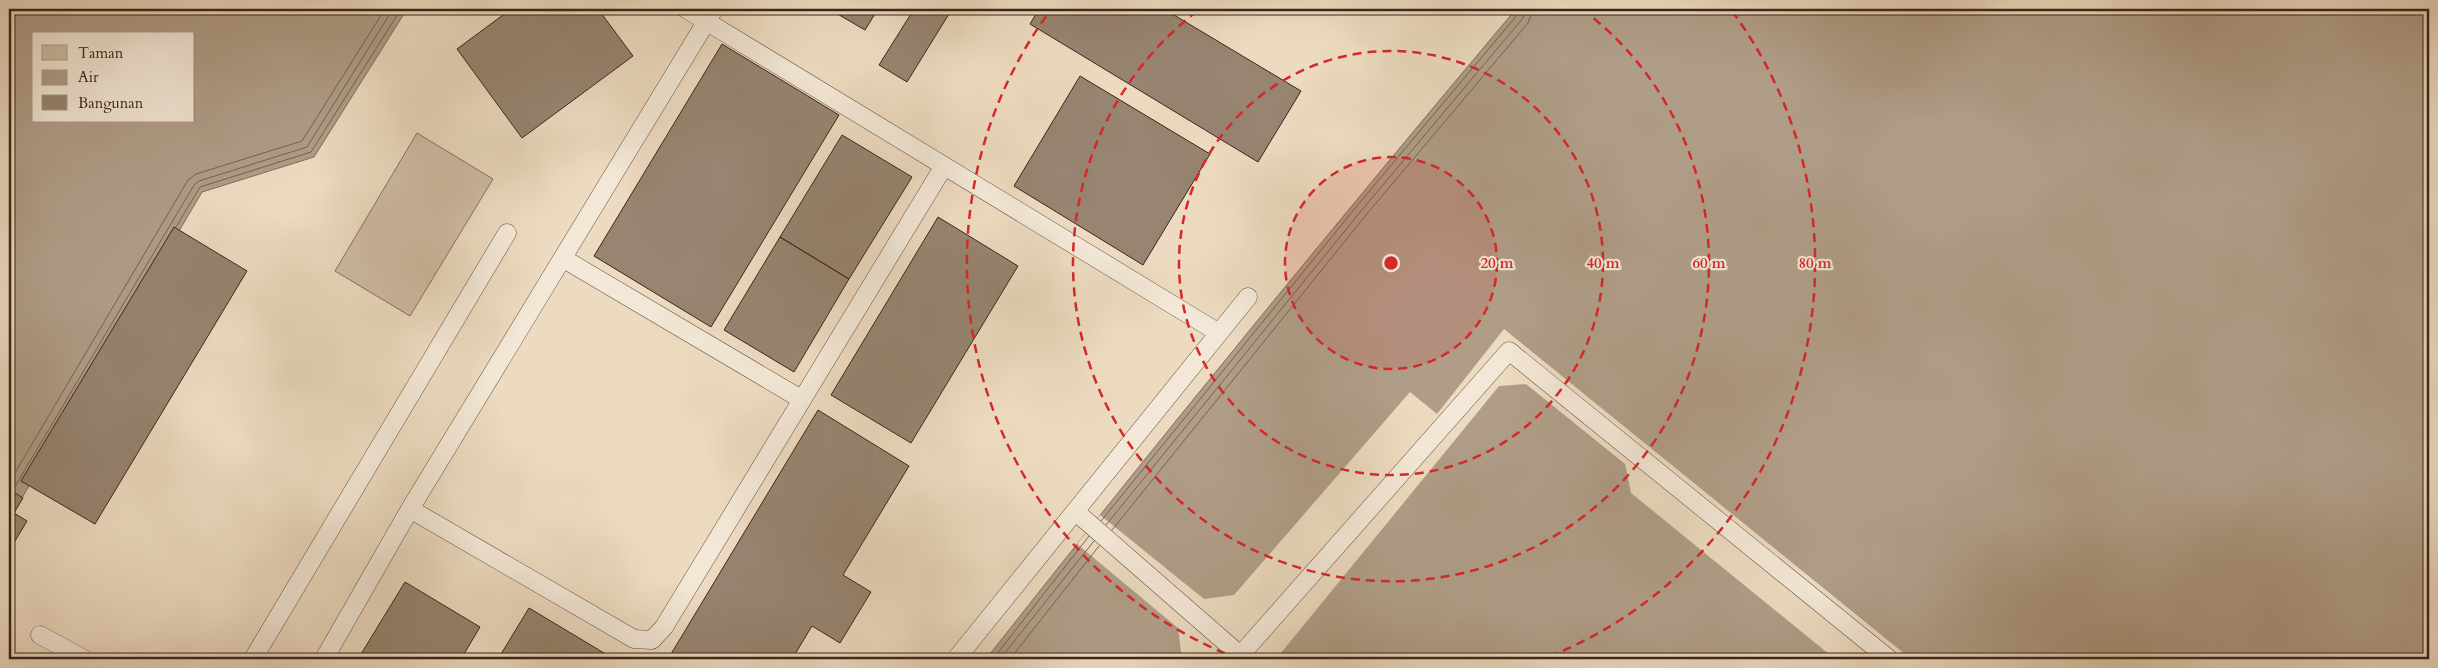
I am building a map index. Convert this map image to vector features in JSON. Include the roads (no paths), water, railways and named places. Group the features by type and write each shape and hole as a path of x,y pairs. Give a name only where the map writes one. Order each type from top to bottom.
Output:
{"lane":[{"path":"686,9 710,15 944,166 1220,333"},
{"path":"324,659 410,509 564,259 710,15"},
{"path":"410,509 634,639 652,640 664,626 800,399 944,166"},
{"path":"253,659 507,233"},
{"path":"564,259 800,399"},
{"path":"956,659 1248,297"},
{"path":"1076,512 1239,657 1508,351 1889,659"},
{"path":"40,636 84,659"}],"water":[{"path":"9,9 407,9 314,157 202,192 9,520"},
{"path":"1516,9 2429,9 2429,659 986,659 1248,332"}]}
